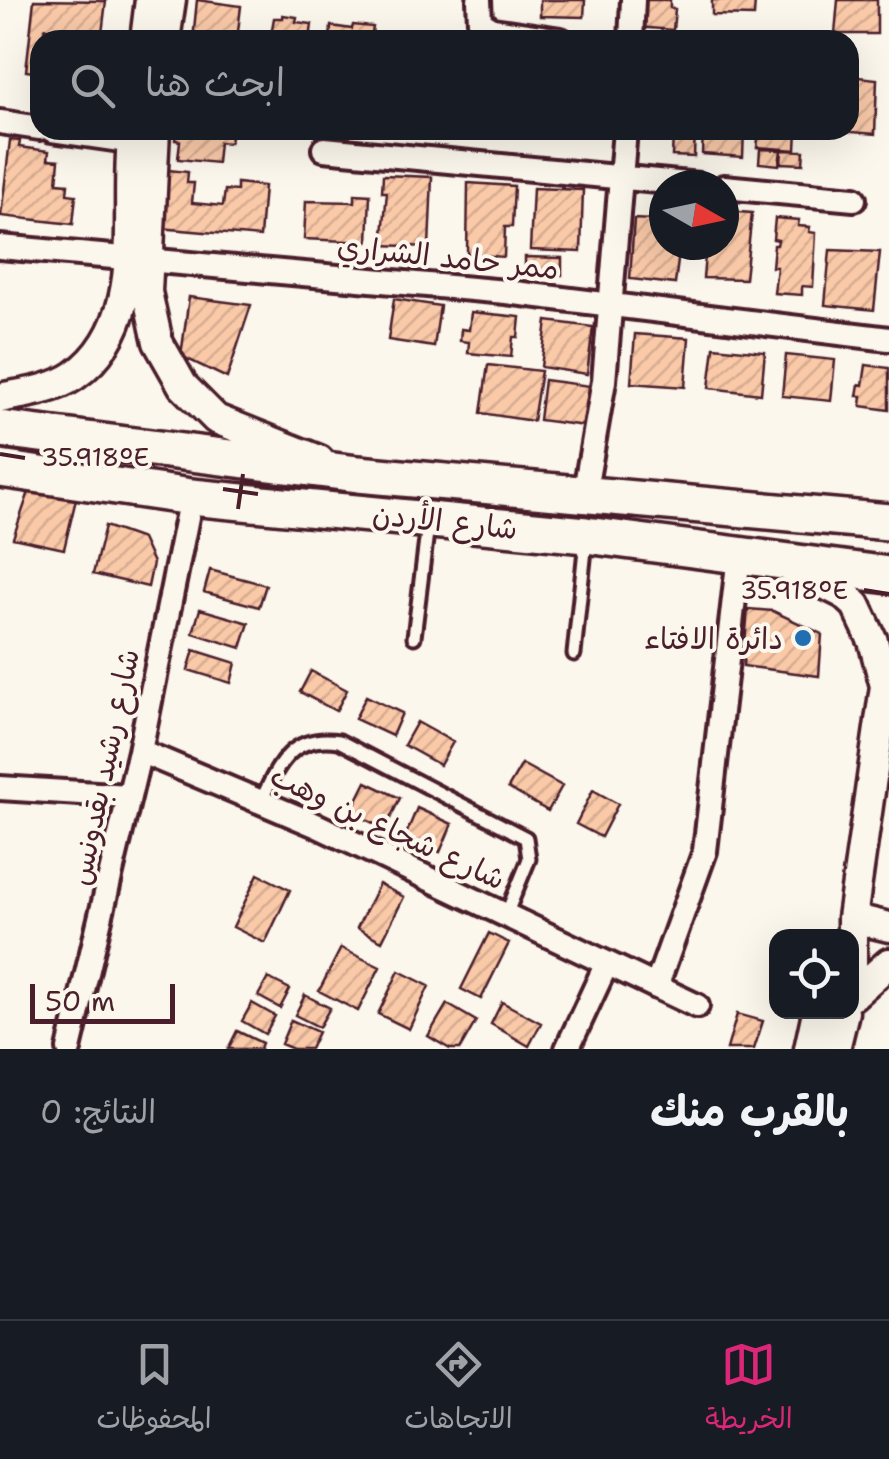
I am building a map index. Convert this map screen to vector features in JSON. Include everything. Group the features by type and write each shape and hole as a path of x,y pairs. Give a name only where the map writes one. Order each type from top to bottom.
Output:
{"highway":[{"name":"شارع الأردن","path":"0,429 358,474 889,522"},
{"name":"شارع الأردن","path":"0,469 191,496 586,535 889,575"}],"street":[{"path":"146,30 150,0"},
{"path":"166,30 171,0"},
{"path":"478,0 480,22 493,30"},
{"path":"632,30 633,0"},
{"path":"0,122 30,126"},
{"path":"143,140 138,260 158,342 183,386 200,406 238,430 358,474"},
{"path":"584,496 613,305 625,140"},
{"path":"324,149 649,180"},
{"path":"739,188 854,199"},
{"name":"ممر حامد الشراري","path":"0,248 506,292 889,339"},
{"path":"0,398 57,384 73,376 100,350 119,316 138,260"},
{"name":"شارع رشيد بقدونس","path":"69,1049 140,751 191,496"},
{"path":"656,987 705,852 739,554"},
{"path":"774,559 844,594 856,605 887,683 883,761 844,927 889,927"},
{"name":"شارع شجاع بن وهب","path":"140,751 261,800 697,1006"},
{"path":"0,788 129,796"},
{"path":"568,1049 608,962"},
{"path":"859,990 889,963"},
{"path":"808,1049 815,1019"},
{"path":"835,1049 842,1019"}],"lane":[{"path":"414,638 429,520"},
{"path":"574,654 586,535"},
{"path":"261,800 288,753 319,738 339,741 526,838 529,859 506,915"}],"building":[{"path":"34,0 106,1 102,30 31,30"},
{"path":"197,0 241,6 238,30 194,30"},
{"path":"540,0 585,0 584,17 540,16"},
{"path":"639,0 670,0 670,8 675,9 673,30 636,27"},
{"path":"712,0 755,0 754,16 712,15"},
{"path":"838,0 877,0 877,34 835,30"},
{"path":"297,17 296,22 312,24 311,30 272,30 274,18"},
{"path":"353,25 373,27 373,30 331,30 331,26 352,29"},
{"path":"30,36 30,72 26,71"},
{"path":"859,77 877,79 875,134 859,133"},
{"path":"10,140 20,141 19,147 49,151 48,159 59,160 57,183 68,184 67,194 76,195 73,224 1,216"},
{"path":"175,140 230,140 219,142 217,163 178,159 180,141"},
{"path":"673,140 695,140 694,157 672,156"},
{"path":"703,140 744,140 743,157 702,154"},
{"path":"758,140 796,140 796,150 757,147"},
{"path":"760,149 781,150 779,165 759,163"},
{"path":"782,150 804,151 803,164 781,163"},
{"path":"168,170 188,172 187,183 194,183 192,203 223,206 225,190 237,191 237,183 264,186 260,237 160,228 162,213 165,214 166,204 161,204"},
{"path":"383,175 432,177 429,247 382,245 387,192 382,192"},
{"path":"468,183 514,186 512,227 505,227 504,257 467,254"},
{"path":"533,188 583,190 581,252 530,250"},
{"path":"355,194 370,195 368,242 304,239 306,201 355,202"},
{"path":"739,212 752,213 745,279 703,278 705,260 739,260"},
{"path":"775,218 799,220 798,226 810,227 809,232 816,233 813,287 802,286 802,295 774,293 777,267 772,267 778,240 773,239"},
{"path":"634,219 649,220 649,260 678,260 675,284 630,279"},
{"path":"830,250 880,252 874,310 825,305"},
{"path":"525,257 562,258 562,275 525,274"},
{"path":"189,297 251,305 227,378 181,356"},
{"path":"394,299 440,306 434,347 388,340"},
{"path":"471,312 520,317 511,357 468,353 469,342 460,341 461,329 469,330"},
{"path":"547,321 593,327 587,374 541,367"},
{"path":"635,334 689,338 685,387 631,383"},
{"path":"714,347 765,352 761,394 709,388"},
{"path":"786,355 835,360 831,401 782,396"},
{"path":"488,365 541,371 533,421 481,413"},
{"path":"866,365 889,368 889,410 861,406 862,396 857,396"},
{"path":"544,380 598,387 593,427 539,420"},
{"path":"31,486 76,499 64,549 13,538"},
{"path":"105,526 142,539 153,563 148,587 93,574"},
{"path":"210,570 266,585 259,607 204,592"},
{"path":"200,609 249,623 241,648 193,633"},
{"path":"748,609 773,611 822,634 819,676 743,666"},
{"path":"194,650 236,663 231,683 188,670"},
{"path":"311,671 347,690 336,711 300,692"},
{"path":"366,696 402,713 392,736 355,719"},
{"path":"417,722 453,742 440,765 404,745"},
{"path":"522,764 562,786 548,811 508,788"},
{"path":"366,782 400,798 385,829 351,812"},
{"path":"593,790 618,804 601,837 576,824"},
{"path":"417,808 452,824 440,852 405,837"},
{"path":"258,874 290,890 265,943 233,927"},
{"path":"379,884 404,897 382,941 357,928"},
{"path":"489,933 509,943 481,999 461,989"},
{"path":"341,948 380,967 358,1011 319,991"},
{"path":"399,971 429,986 409,1029 378,1014"},
{"path":"268,978 290,989 280,1008 258,996"},
{"path":"305,995 330,1008 319,1027 295,1015"},
{"path":"502,1002 541,1023 529,1046 491,1024"},
{"path":"252,1003 275,1016 265,1034 242,1021"},
{"path":"447,1004 476,1021 460,1049 450,1049 428,1036"},
{"path":"737,1014 763,1021 754,1049 727,1049"},
{"path":"291,1020 318,1032 310,1049 281,1044"},
{"path":"237,1031 262,1043 260,1049 228,1049"}],"place":[{"name":"دائرة الافتاء","path":"803,638"}]}
